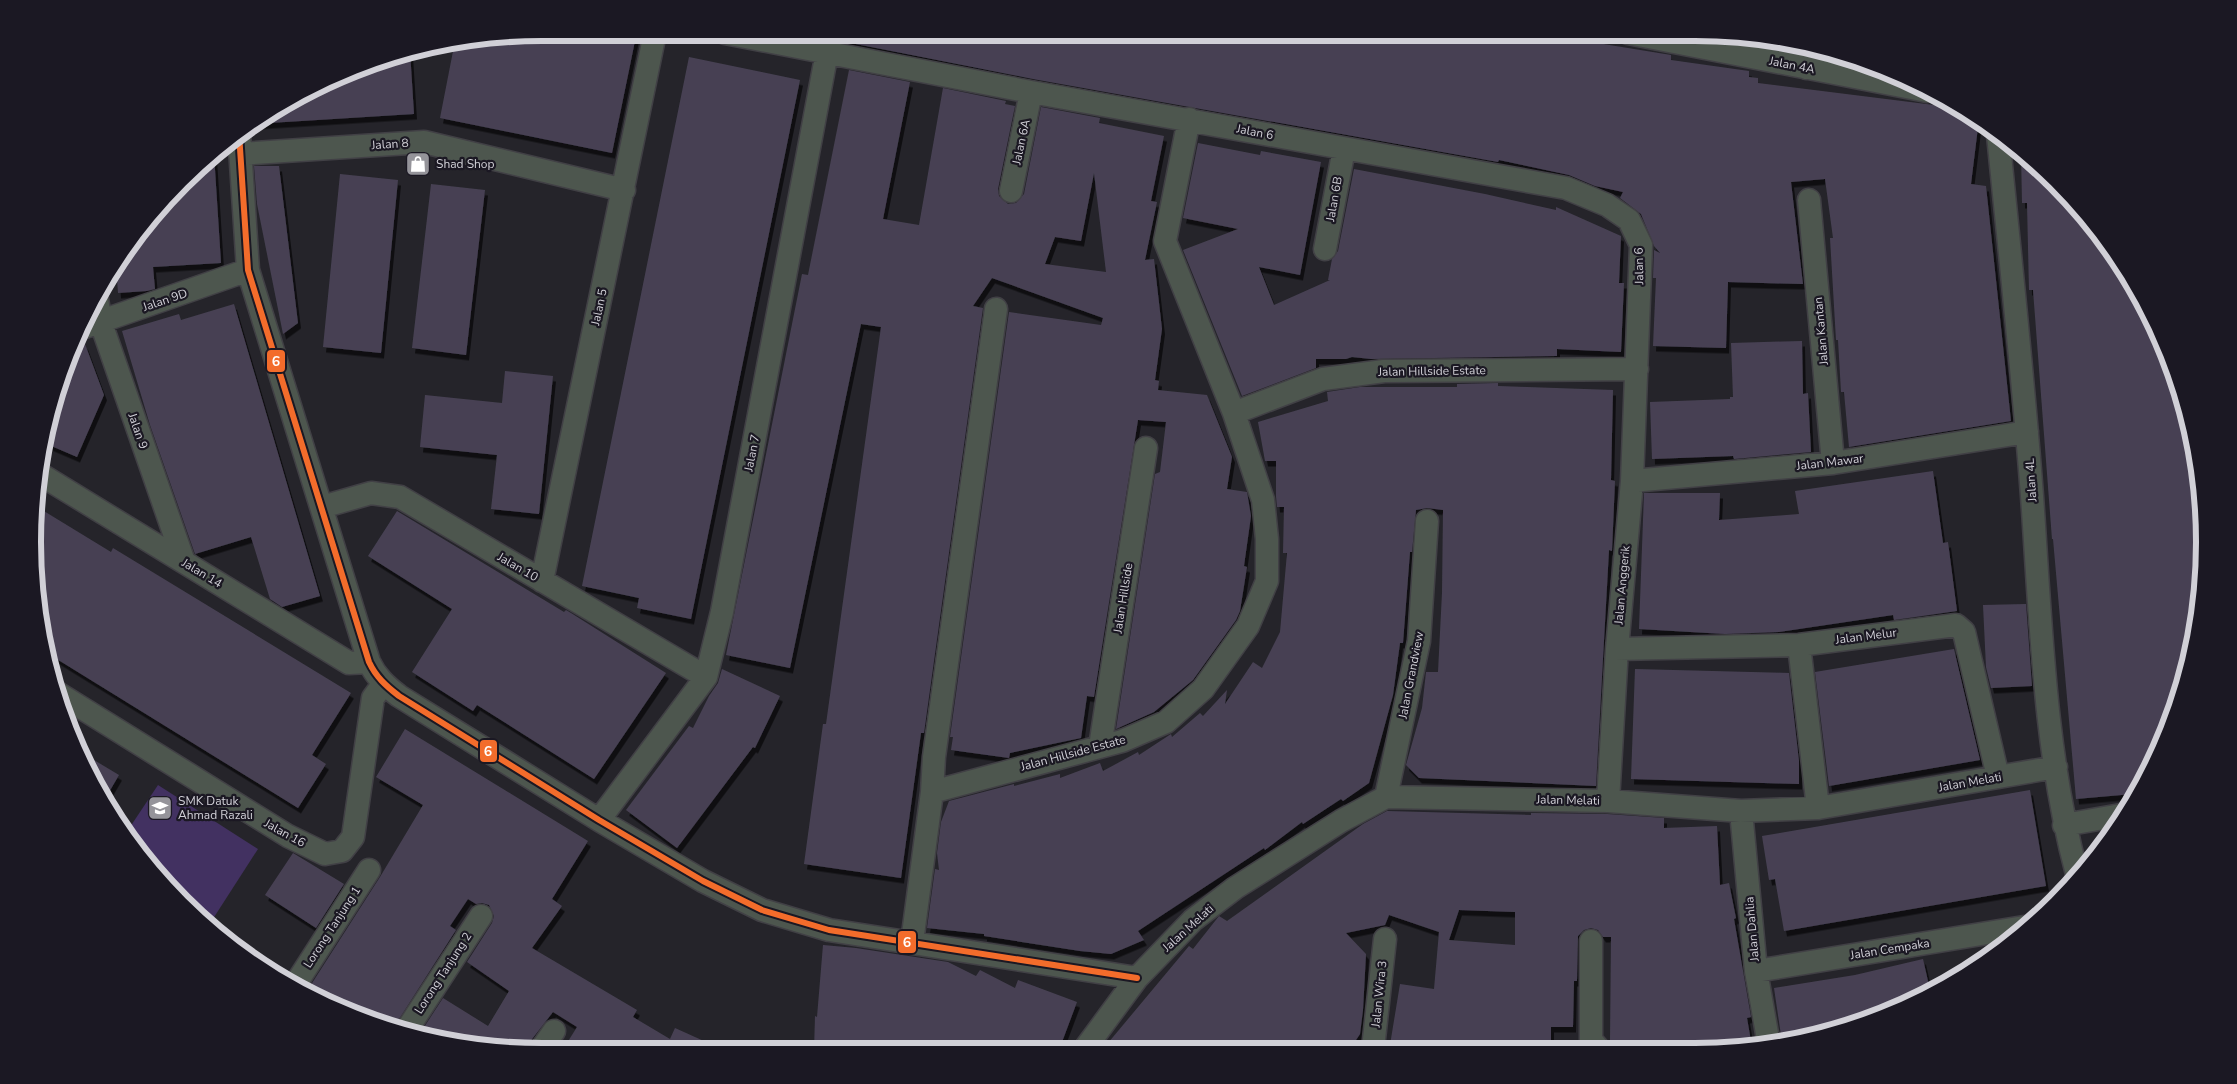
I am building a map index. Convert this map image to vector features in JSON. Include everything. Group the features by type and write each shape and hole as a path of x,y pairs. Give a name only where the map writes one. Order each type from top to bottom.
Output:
{"street":[{"name":"Jalan 5","path":"542,581 653,41"},
{"name":"Jalan 6","path":"771,41 1031,92 1566,188 1607,205 1629,220 1640,245 1637,369"},
{"name":"Jalan 4A","path":"1693,41 1808,57 1890,80"},
{"name":"Jalan 7","path":"599,820 706,676 724,602 827,52"},
{"name":"Jalan 6A","path":"1011,192 1031,92"},
{"name":"Jalan Hillside Estate","path":"932,792 1122,741 1166,722 1203,689 1248,626 1267,581 1267,539 1263,500 1234,413 1165,242 1189,119"},
{"name":"Jalan 8","path":"240,143 424,142 624,190"},
{"path":"240,143 248,270 374,674 399,696 599,820 703,881 762,910 829,930 1137,978"},
{"name":"Jalan 4L","path":"1999,144 2027,432 2047,712 2064,825 2075,867"},
{"name":"Jalan 6B","path":"1325,249 1344,149"},
{"name":"Jalan Kantan","path":"1809,200 1833,463"},
{"name":"Jalan 9D","path":"91,325 248,270"},
{"path":"912,942 932,792 934,756 996,309"},
{"name":"Jalan 9","path":"91,325 184,562"},
{"name":"Jalan Hillside Estate","path":"1234,413 1323,380 1384,371 1637,369"},
{"name":"Jalan Anggerik","path":"1608,801 1617,648 1632,480 1637,369"},
{"name":"Jalan Mawar","path":"1632,480 1833,463 2027,432"},
{"name":"Jalan Hillside","path":"1100,747 1146,448"},
{"name":"Jalan 14","path":"46,478 349,664 369,662"},
{"name":"Jalan 10","path":"322,507 371,493 400,497 706,676"},
{"name":"Jalan Grandview","path":"1386,797 1419,640 1427,521"},
{"name":"Jalan Melur","path":"1617,648 1799,645 1956,625 1964,632 1998,777"},
{"path":"1799,645 1818,808"},
{"name":"Jalan 16","path":"67,699 288,836 325,854 342,851 353,837 373,698 384,683"},
{"name":"Jalan Melati","path":"1089,1043 1137,978 1192,920 1228,894 1341,821 1386,797 1608,801 1741,811 1818,808 2056,767"},
{"name":"Jalan Dahlia","path":"1741,811 1756,971 1768,1037"},
{"path":"2064,825 2113,816"},
{"name":"Lorong Tanjung 1","path":"298,979 369,870"},
{"name":"Lorong Tanjung 2","path":"410,1025 481,916"},
{"name":"Jalan Cempaka","path":"1756,971 2012,929"},
{"name":"Jalan Wira 3","path":"1374,1043 1385,939"},
{"path":"1592,941 1591,1040 1594,1043"},
{"path":"546,1043 554,1031"}],"shaded area":[{"path":"158,785 258,849 213,919 166,872 130,826"}],"building":[{"path":"635,41 612,153 440,118 453,50 509,42"},
{"path":"841,41 1591,41 1671,55 1671,60 1749,71 1749,77 1758,78 1758,83 1941,106 1978,129 1971,184 1986,186 2011,421 1849,447 1844,392 1841,392 1838,340 1836,340 1830,238 1833,238 1825,179 1791,182 1803,284 1728,282 1726,348 1653,346 1656,278 1653,278 1654,250 1660,253 1654,246 1641,214 1620,198 1623,192 1595,186 1569,175 1499,160 1498,162 1033,79"},
{"path":"689,57 800,80 691,619 637,608 639,598 582,586"},
{"path":"410,58 414,114 269,123 292,108 350,79"},
{"path":"849,70 910,82 883,219 919,225 943,88 1006,101 1005,104 1015,106 998,189 999,196 1008,204 1016,203 1024,194 1041,107 1100,118 1099,123 1164,136 1151,201 1157,202 1145,260 1154,259 1162,329 1155,380 1159,381 1158,390 1207,395 1232,457 1227,489 1247,492 1251,516 1244,566 1247,567 1240,611 1236,620 1193,680 1154,712 1116,729 1155,474 1160,472 1166,422 1138,420 1094,697 1087,696 1081,738 1010,753 1009,758 951,750 953,737 950,737 1009,312 1101,325 1103,318 992,278 973,306 983,308 924,733 921,733 901,878 804,864 823,724 826,724 881,327 861,324 790,668 726,655 802,274 808,275","holes":["1094,173 1106,272 1045,264 1055,237 1081,241"]},
{"path":"1198,143 1260,155 1261,151 1321,162 1300,275 1259,267 1274,305 1330,280 1328,280 1332,259 1338,251 1354,169 1485,194 1556,210 1556,207 1621,236 1619,283 1624,283 1621,352 1557,349 1557,356 1371,359 1352,357 1346,359 1316,359 1316,368 1242,396 1183,250 1238,229 1183,218"},
{"path":"2021,163 2049,188 2092,237 2129,292 2158,350 2179,412 2186,444 2195,509 2196,542 2195,575 2186,640 2179,672 2158,734 2127,794 2076,799 2052,539 2033,290 2029,290 2027,203 2022,203"},
{"path":"215,164 221,263 153,267 155,289 118,293 117,278 145,237 188,188"},
{"path":"254,166 279,166 298,323 283,334 257,204"},
{"path":"340,174 398,180 381,353 323,347"},
{"path":"431,184 485,190 466,355 412,348"},
{"path":"234,304 320,596 282,607 270,599 251,537 195,554 150,425 122,331 179,314 181,320"},
{"path":"1802,341 1803,394 1808,393 1811,452 1734,459 1733,456 1652,459 1650,402 1730,399 1730,397 1733,397 1731,343"},
{"path":"85,344 104,395 77,457 51,446 58,412 81,345"},
{"path":"505,371 553,376 539,514 491,509 497,455 420,447 425,395 502,403"},
{"path":"1498,383 1498,386 1613,390 1611,480 1615,481 1612,551 1609,550 1596,786 1419,778 1406,765 1422,708 1426,672 1438,672 1442,593 1443,510 1427,508 1416,510 1412,552 1410,552 1403,643 1400,643 1393,695 1369,783 1343,801 1341,799 1303,824 1302,822 1265,850 1264,848 1138,931 1144,940 1111,954 984,936 984,934 927,928 935,869 939,870 937,853 941,822 949,801 1060,774 1060,778 1100,763 1103,771 1138,752 1139,755 1171,734 1172,737 1200,713 1203,716 1227,690 1225,704 1253,662 1262,668 1280,632 1287,553 1283,553 1284,507 1277,507 1276,461 1265,461 1258,422 1328,401 1327,392 1360,387 1457,387 1457,384"},
{"path":"1933,471 1943,543 1948,542 1957,611 1894,620 1893,615 1779,632 1725,634 1639,629 1644,493 1720,493 1719,520 1799,514 1795,491"},
{"path":"42,510 111,552 113,548 351,693 312,755 326,764 298,808 55,658 42,575"},
{"path":"397,511 564,612 566,610 571,613 666,673 594,779 477,705 473,711 412,672 452,609 368,556"},
{"path":"2026,604 2032,686 1991,688 1986,667 1983,605"},
{"path":"1954,649 1980,760 1829,786 1815,672"},
{"path":"722,669 780,696 755,748 753,747 677,848 626,810 689,726 693,728 709,696 718,683"},
{"path":"1635,669 1789,673 1799,761 1799,784 1631,779"},
{"path":"405,729 588,841 552,899 562,906 532,948 637,1010 633,1017 670,1039 675,1028 708,1043 567,1043 577,1027 553,1012 529,1043 477,1038 423,1028 443,998 488,1026 509,991 467,962 492,923 494,916 489,905 476,904 468,899 450,926 456,930 398,1021 350,1005 310,986 380,877 423,805 376,777"},
{"path":"94,760 119,775 109,793 108,792 93,762"},
{"path":"2030,790 2046,886 1784,931 1775,879 1769,880 1762,836"},
{"path":"1387,811 1531,815 1531,813 1607,814 1664,818 1664,828 1717,826 1720,885 1729,883 1736,918 1734,919 1751,1017 1747,1018 1751,1039 1695,1043 1610,1042 1611,937 1603,937 1598,930 1591,928 1584,930 1578,936 1577,981 1574,981 1573,1027 1551,1027 1551,1043 1390,1043 1400,984 1434,989 1439,932 1389,915 1385,925 1346,933 1366,954 1360,1034 1354,1043 1108,1043 1189,946 1193,949 1219,916 1227,921 1363,824","holes":["1459,910 1515,912 1515,945 1449,940"]},
{"path":"293,853 344,884 316,928 265,895"},
{"path":"823,945 948,962 976,976 980,970 1015,988 1018,980 1077,1002 1060,1043 814,1043 815,1016 817,1017"},
{"path":"1923,959 1929,984 1887,1005 1856,1016 1825,1026 1781,1035 1774,988 1855,975"}],"transit line":[{"name":"6","path":"240,143 248,270 369,662 378,677 386,685 399,696 599,820 703,881 762,910 829,930 1137,978"}],"place":[{"name":"Shad Shop","path":"418,164"},
{"name":"SMK Datuk Ahmad Razali","path":"160,808"}]}
